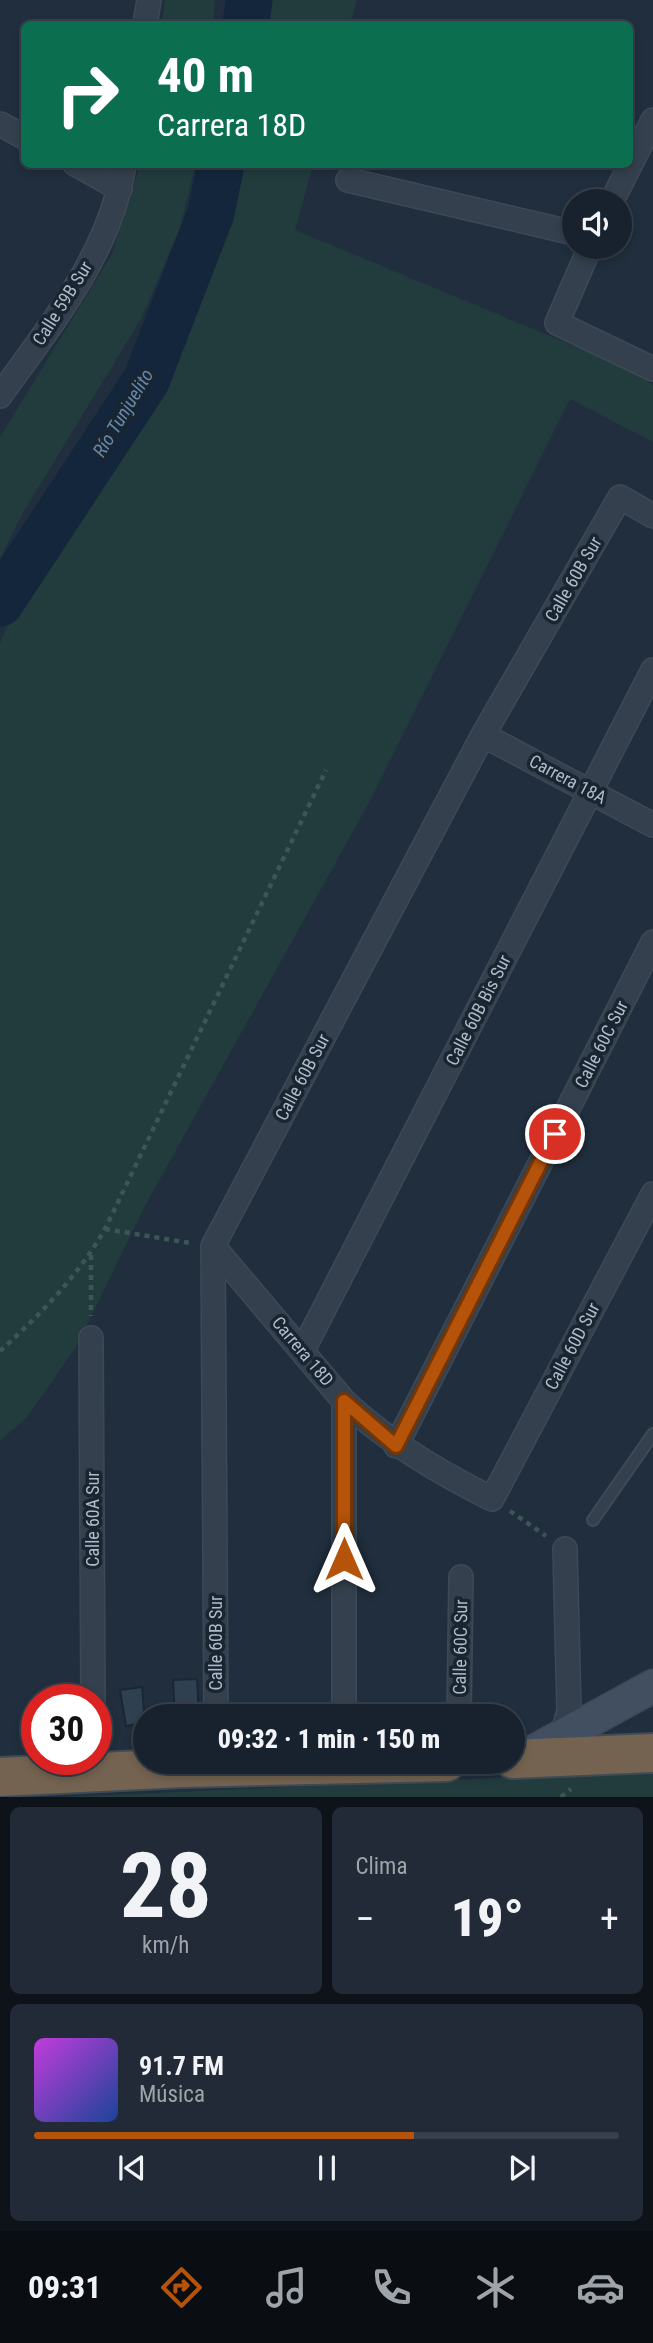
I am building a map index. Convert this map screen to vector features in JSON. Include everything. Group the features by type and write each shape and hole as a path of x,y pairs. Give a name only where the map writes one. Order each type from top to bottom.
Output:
{"highway":[{"path":"525,1759 653,1753"},
{"path":"112,1766 133,1766"},
{"path":"0,1777 21,1775"}],"street":[{"path":"146,21 149,0"},
{"path":"633,116 653,120 648,143 633,167"},
{"path":"0,124 21,135"},
{"path":"82,168 120,189"},
{"name":"Calle 59B Sur","path":"0,396 83,278 120,189 123,168"},
{"path":"619,189 632,168"},
{"path":"348,180 562,230"},
{"path":"585,259 557,323 653,369"},
{"name":"Calle 60B Sur","path":"216,1704 213,1246 483,735 620,497 653,516"},
{"name":"Calle 60B Bis Sur","path":"303,1350 653,670"},
{"name":"Carrera 18A","path":"483,735 653,825"},
{"name":"Calle 60C Sur","path":"396,1446 653,942"},
{"name":"Calle 60D Sur","path":"492,1499 649,1209"},
{"name":"Carrera 18D","path":"213,1246 344,1401 396,1446 428,1467 492,1499"},
{"name":"Calle 60A Sur","path":"92,1338 93,1684"},
{"path":"344,1401 345,1704"},
{"path":"562,1735 569,1711 565,1549"},
{"name":"Calle 60C Sur","path":"460,1704 461,1577"},
{"path":"525,1754 653,1686"}],"lane":[{"path":"593,1520 653,1434"}],"path":[{"path":"0,1351 38,1317 91,1253 105,1229 326,770"},
{"path":"105,1229 213,1246"},
{"path":"91,1253 92,1338"},
{"path":"492,1499 565,1549"}],"green space":[{"path":"165,0 215,0 213,21 162,21"},
{"path":"268,0 357,0 351,21 265,21"},
{"path":"139,168 194,168 180,228 141,319 24,511 0,558 0,437 112,254"},
{"path":"236,168 312,168 295,230 632,370 653,385 653,442 570,399 371,799 145,1206 76,1347 27,1417 0,1441 0,644 9,620 56,542 169,373 217,249"},
{"path":"653,1771 653,1797 63,1797"}],"building":[{"path":"197,1679 198,1704 174,1704 173,1680"},
{"path":"142,1687 143,1704 133,1704 133,1725 126,1726 120,1690"}],"waterway":[{"name":"Río Tunjuelito","path":"246,21 249,0"},
{"name":"Río Tunjuelito","path":"0,603 146,381 211,213 220,168"}],"route":[{"path":"344,1559 344,1401 396,1446 555,1134"}]}
